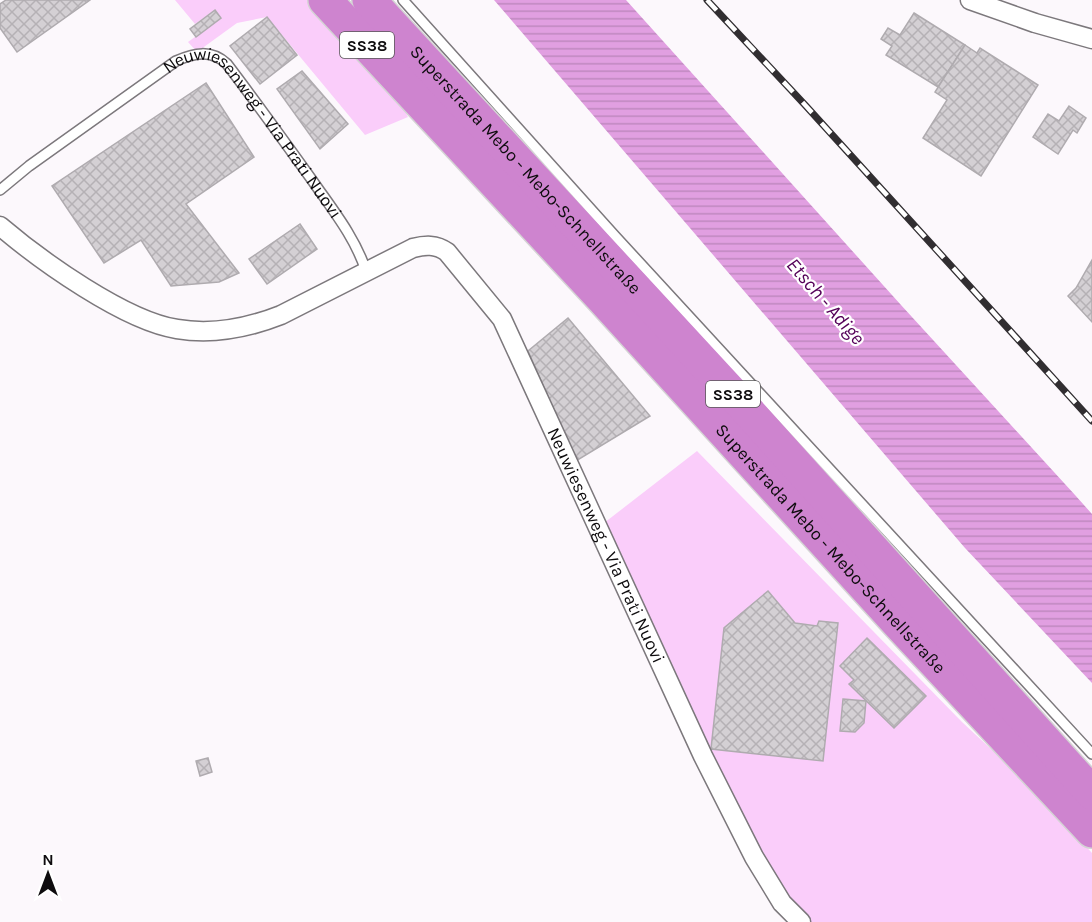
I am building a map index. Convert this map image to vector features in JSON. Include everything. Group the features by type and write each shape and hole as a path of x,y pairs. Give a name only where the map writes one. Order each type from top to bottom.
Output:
{"highway":[{"name":"Superstrada Mebo - Mebo-Schnellstraße","path":"325,0 1092,831"},
{"name":"Superstrada Mebo - Mebo-Schnellstraße","path":"369,0 722,382 1092,793"}],"street":[{"path":"970,0 1035,23 1092,39"},
{"name":"Neuwiesenweg - Via Prati Nuovi","path":"0,226 49,264 104,298 138,317 177,329 213,331 262,323 413,248 440,247 454,259 502,319 703,756 754,857 782,903 801,922"}],"lane":[{"path":"403,0 615,236 1092,754"},
{"name":"Neuwiesenweg - Via Prati Nuovi","path":"0,189 176,61 198,53 210,53 220,57 227,64 283,139 346,229 366,271"}],"shaded area":[{"path":"175,0 321,0 397,95 408,117 365,135 267,17 237,23 197,52 188,42 221,18 215,10 195,24"},
{"path":"697,451 962,722 1021,777 1092,853 1092,922 803,922 764,857 677,688 604,523"}],"water":[{"name":"Etsch - Adige","path":"494,0 626,0 1092,514 1092,683 965,548"}],"building":[{"path":"6,0 90,0 17,52 0,28 0,4"},
{"path":"215,10 221,18 196,37 190,29"},
{"path":"914,13 965,45 938,87 886,55 892,46 881,39 888,28 900,35"},
{"path":"267,17 297,55 260,84 230,46"},
{"path":"965,45 977,53 980,48 1038,85 981,176 923,138 947,100 935,92"},
{"path":"302,71 348,124 320,149 277,89"},
{"path":"206,83 254,157 186,204 239,273 219,282 171,286 141,240 104,263 52,186"},
{"path":"1069,106 1086,118 1077,133 1073,130 1058,154 1033,137 1048,114 1059,121"},
{"path":"300,224 317,249 267,284 249,259"},
{"path":"1092,260 1092,322 1068,296 1076,288"},
{"path":"568,318 650,416 576,461 528,351"},
{"path":"768,591 795,623 817,626 819,621 838,623 823,761 711,749 724,628"},
{"path":"867,638 926,696 894,728 849,684 854,680 840,666"},
{"path":"843,699 866,701 864,723 855,732 840,731"},
{"path":"208,758 212,772 200,776 196,761"}],"railway":[{"path":"707,0 1092,421"}]}
